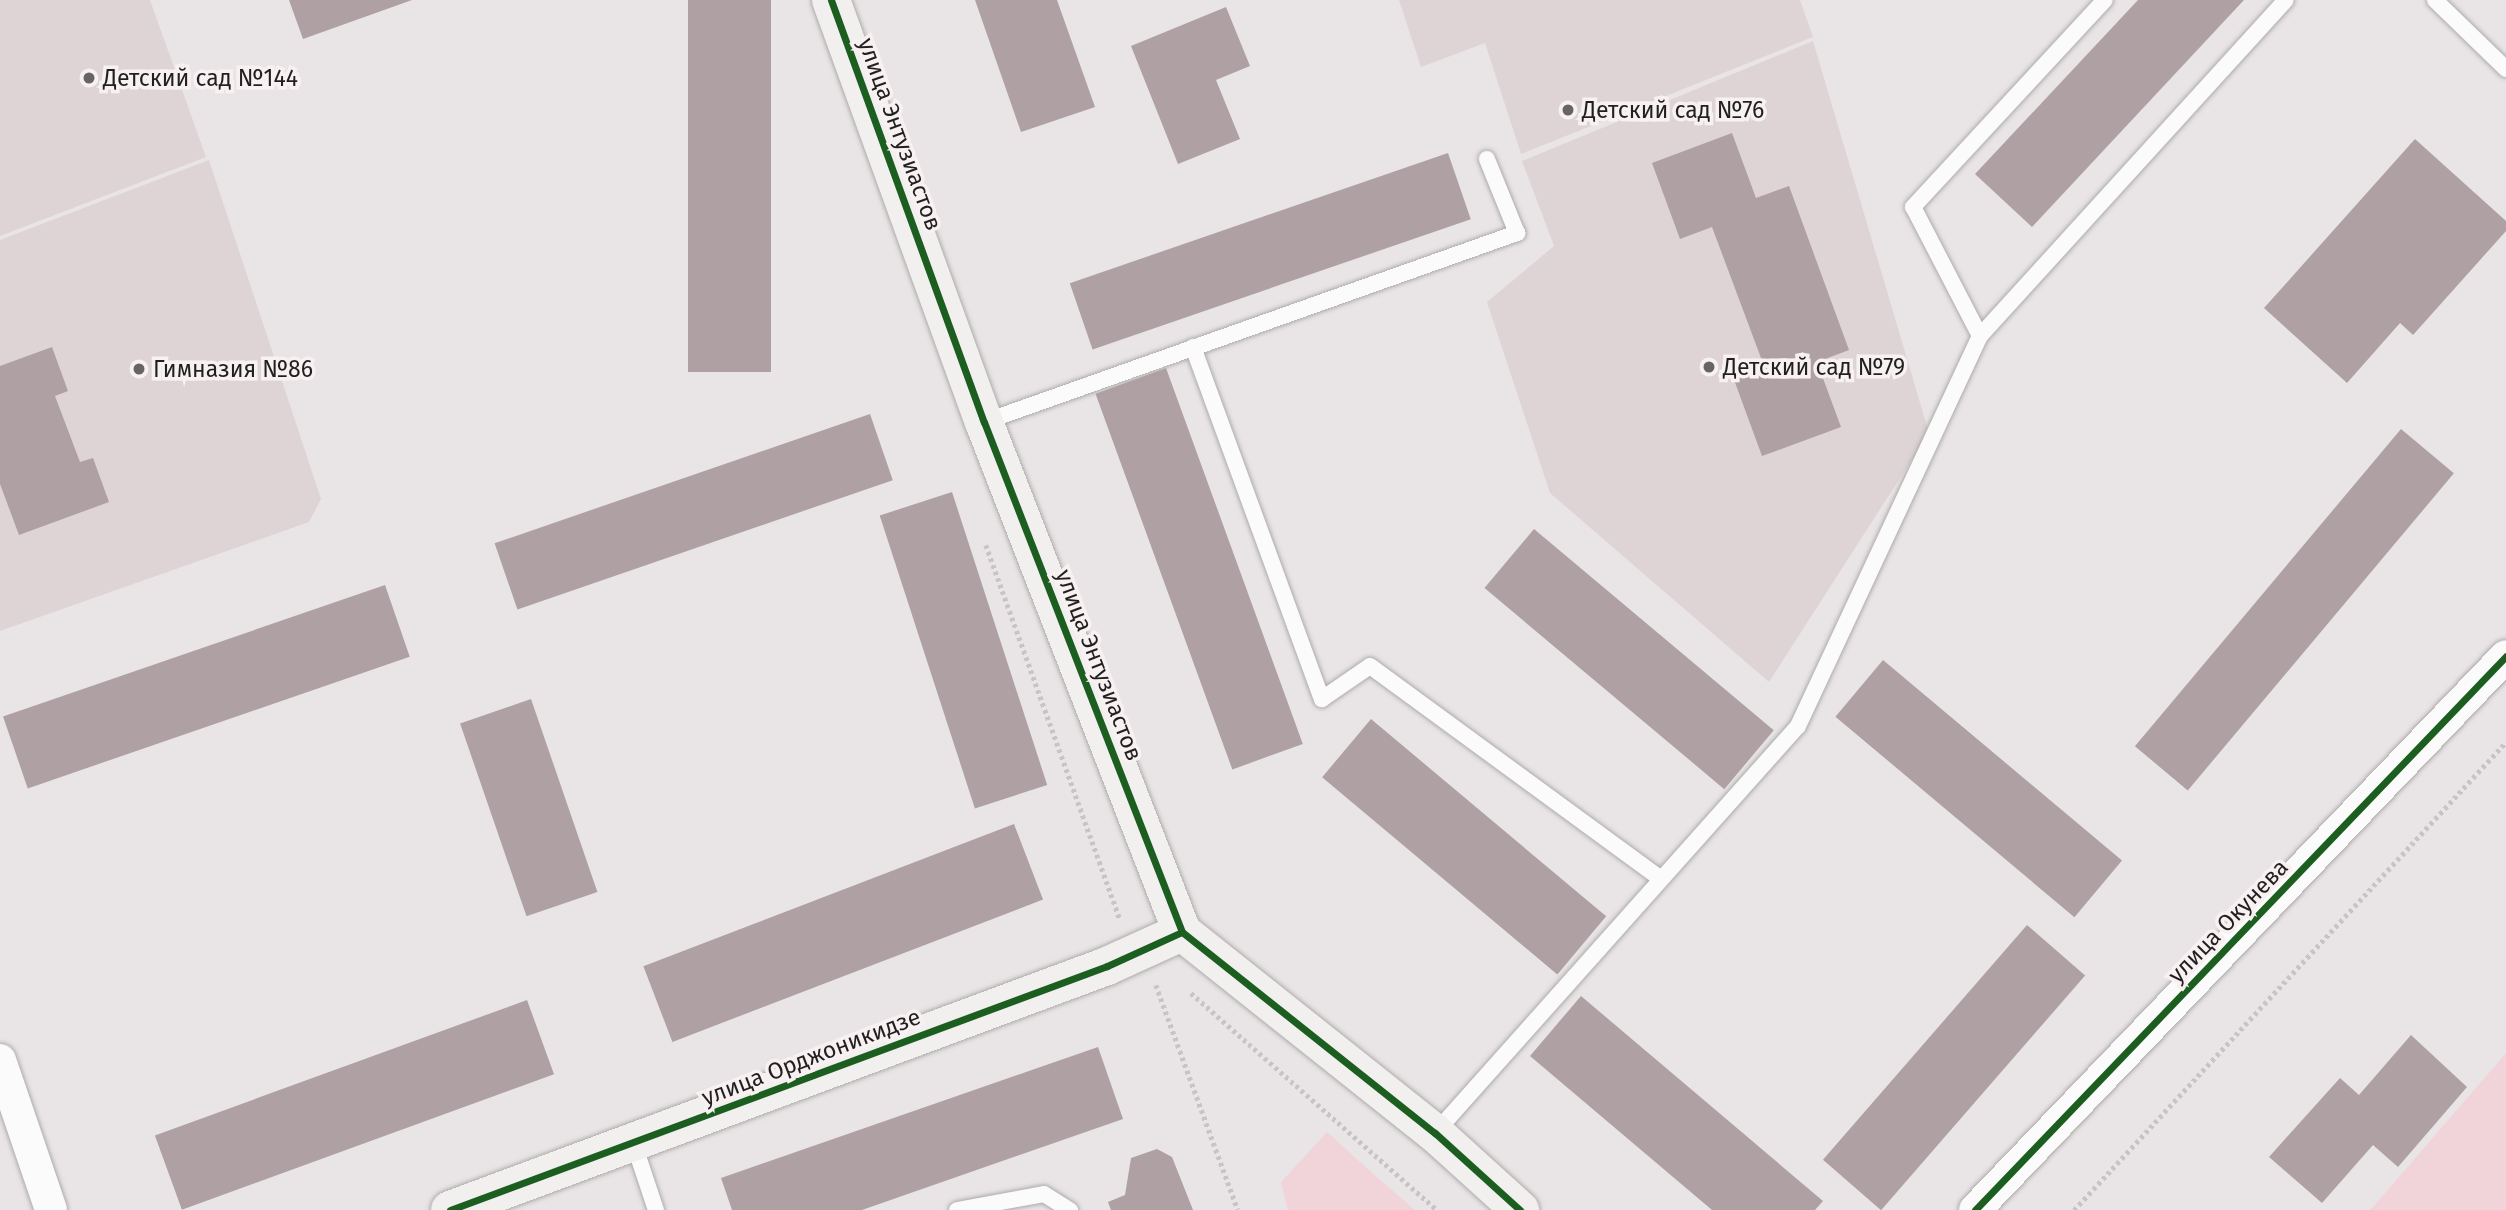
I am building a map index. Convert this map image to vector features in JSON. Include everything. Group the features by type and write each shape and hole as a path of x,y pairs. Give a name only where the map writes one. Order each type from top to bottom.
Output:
{"street":[{"name":"улица Энтузиастов","path":"831,0 984,422 1182,932"},
{"name":"улица Окунева","path":"1975,1210 2506,656"},
{"name":"улица Орджоникидзе","path":"450,1210 634,1144 1143,951 1182,932"},
{"path":"1182,932 1435,1132 1520,1210"},
{"path":"0,1060 51,1210"}],"lane":[{"path":"1980,336 1913,207 2105,0"},
{"path":"1435,1132 1798,726 1980,336 2286,0"},
{"path":"2434,0 2506,69"},
{"path":"984,422 1517,233 1488,159"},
{"path":"1193,347 1321,699 1370,666 1660,878"},
{"path":"634,1144 656,1210"},
{"path":"957,1210 1044,1194 1070,1210"}],"path":[{"path":"2074,1210 2506,742"},
{"path":"1143,951 1238,1210"},
{"path":"1143,951 1437,1210"}],"shaded area":[{"name":"Детский сад №144","path":"0,0 150,0 206,157 0,236"},
{"name":"Детский сад №76","path":"1399,0 1800,0 1813,37 1521,154 1485,43 1421,67"},
{"name":"Детский сад №79","path":"1813,41 1929,433 1769,682 1550,493 1487,302 1554,246 1522,161"},
{"name":"Гимназия №86","path":"209,160 321,499 309,522 0,631 0,240"},
{"path":"2506,1053 2506,1210 2370,1210 2392,1185"},
{"path":"1327,1132 1415,1210 1288,1210 1281,1182"}],"building":[{"path":"289,0 412,0 303,39"},
{"path":"688,0 771,0 771,372 688,372"},
{"path":"975,0 1057,0 1095,107 1021,132"},
{"path":"2138,0 2244,0 2032,227 1975,174"},
{"path":"1226,7 1250,66 1216,80 1240,139 1178,164 1131,46"},
{"path":"1732,133 1756,198 1789,186 1849,350 1817,362 1841,427 1762,456 1733,377 1764,366 1712,227 1680,239 1652,163"},
{"path":"2415,139 2506,221 2506,231 2413,335 2400,323 2347,383 2264,308"},
{"path":"1448,153 1471,219 1093,349 1070,283"},
{"path":"52,347 68,391 55,396 80,462 93,458 109,502 19,535 0,484 0,366"},
{"path":"1166,368 1303,744 1232,770 1096,394"},
{"path":"870,414 893,480 517,609 495,543"},
{"path":"2401,429 2454,473 2188,790 2135,746"},
{"path":"952,492 1047,785 975,808 880,515"},
{"path":"1534,529 1774,730 1724,789 1485,588"},
{"path":"385,585 410,657 28,788 3,717"},
{"path":"1883,660 2122,861 2074,917 1835,717"},
{"path":"531,699 597,892 527,916 460,723"},
{"path":"1371,719 1606,916 1557,975 1322,777"},
{"path":"1014,824 1043,900 672,1042 643,966"},
{"path":"2027,925 2085,976 1881,1210 1823,1160"},
{"path":"1581,996 1823,1201 1815,1210 1712,1210 1530,1056"},
{"path":"527,1000 554,1074 182,1210 155,1135"},
{"path":"2411,1035 2467,1087 2398,1167 2373,1145 2322,1203 2269,1157 2340,1078 2359,1095"},
{"path":"1098,1047 1123,1119 862,1210 732,1210 721,1178"},
{"path":"1157,1149 1172,1157 1193,1210 1111,1210 1108,1202 1125,1195 1131,1158"}],"cycle path":[{"path":"831,0 984,422 1182,932 1435,1133 1520,1210"},
{"path":"1975,1210 2506,656"},
{"path":"450,1210 1107,966 1182,932"}],"place":[{"name":"Детский сад №144","path":"89,78"},
{"name":"Детский сад №76","path":"1568,110"},
{"name":"Детский сад №79","path":"1709,367"},
{"name":"Гимназия №86","path":"139,369"}]}
